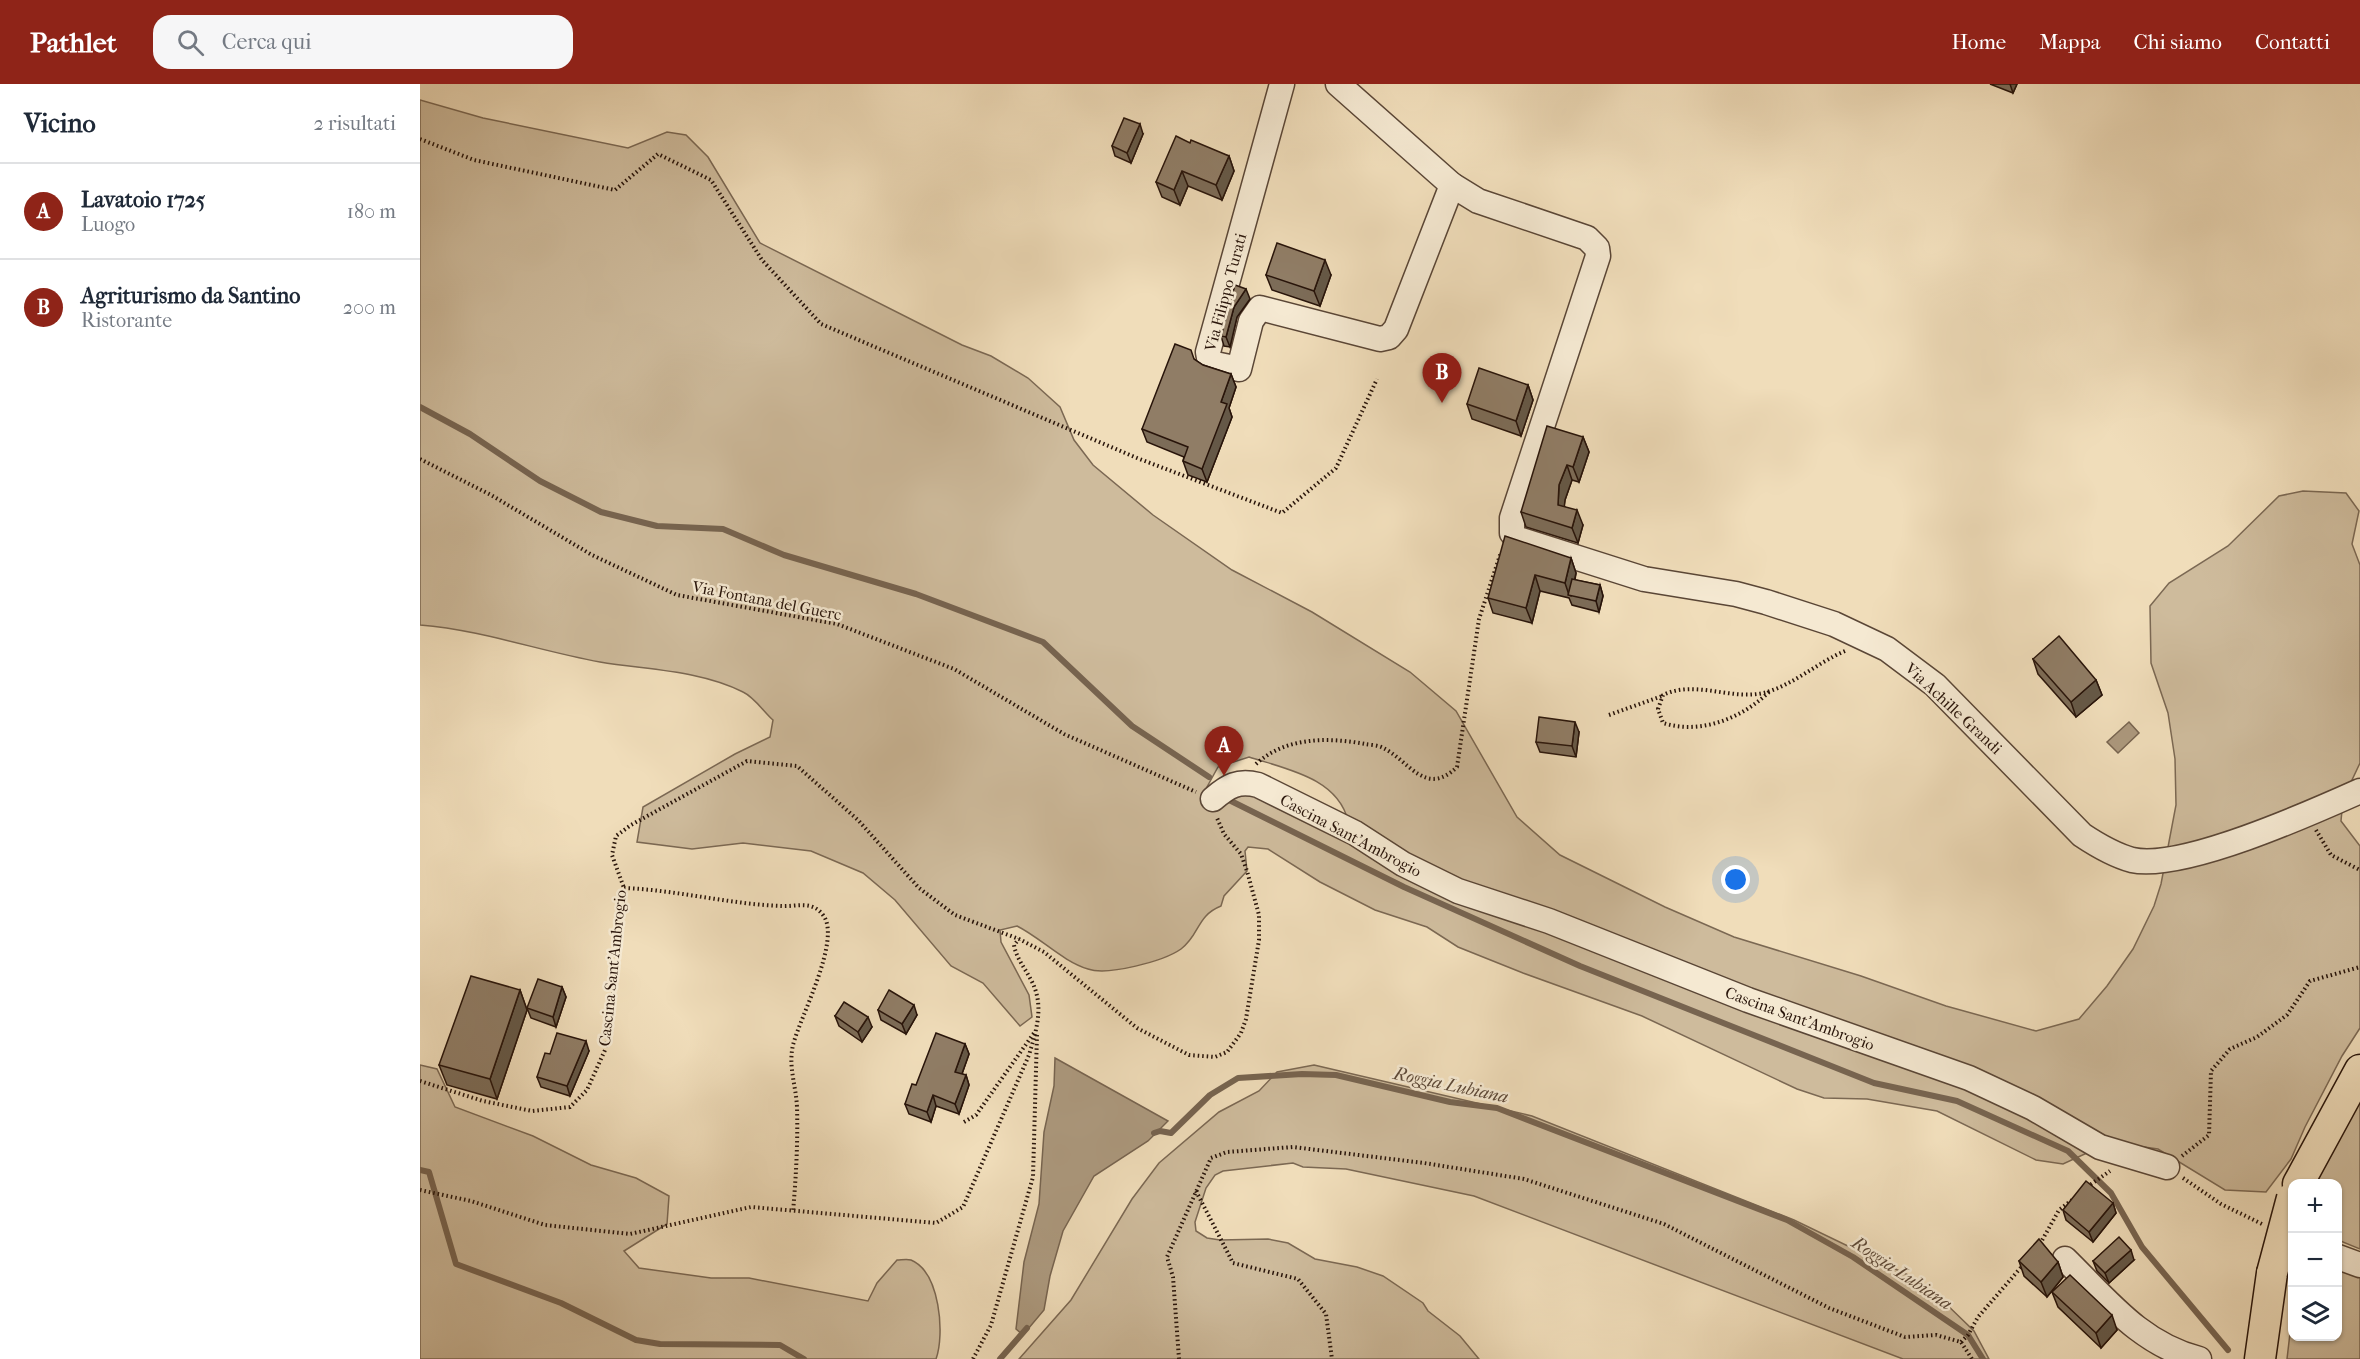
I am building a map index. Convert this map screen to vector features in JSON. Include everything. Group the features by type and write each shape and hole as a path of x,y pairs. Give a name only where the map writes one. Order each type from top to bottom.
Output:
{"main road":[{"path":"2301,1179 2360,1070"},
{"path":"2260,1359 2272,1273 2288,1213"}],"street":[{"name":"Via Filippo Turati","path":"1282,84 1208,352 1210,363 1239,369 1251,321 1260,308 1380,339 1389,337 1395,329 1452,185"},
{"path":"1338,84 1452,185 1478,201 1587,238 1597,248 1598,256 1512,518 1515,536"},
{"name":"Via Achille Grandi","path":"1515,536 1644,579 1736,594 1766,602 1815,617 1871,641 1924,675 2082,835 2133,860 2172,860 2224,846 2360,790"},
{"path":"1213,799 1224,790 1243,782"},
{"name":"Cascina Sant'Ambrogio","path":"1243,782 1258,785 1337,824 1403,864 1458,891 1549,921 1748,1000 1969,1078 2033,1108 2100,1147 2168,1167"},
{"path":"2065,1259 2147,1337 2174,1353 2199,1359"},
{"path":"2342,1259 2360,1265"}],"path":[{"path":"420,139 474,160 615,190 658,154 711,180 762,260 821,324 1137,458 1282,513 1336,468 1377,379"},
{"name":"Via Fontana del Guerc","path":"420,459 491,495 592,555 677,595 837,624 954,669 1064,735 1213,799"},
{"path":"1243,782 1247,772 1259,761 1284,747 1306,740 1345,740 1383,748 1410,770 1435,779 1447,776 1457,767 1479,619 1491,576 1506,540 1515,536"},
{"path":"1663,695 1658,709 1664,723 1677,727 1712,725 1752,708 1769,692 1825,659 1871,641"},
{"path":"1610,715 1677,688 1756,694 1769,692"},
{"name":"Cascina Sant'Ambrogio","path":"420,1081 483,1101 532,1112 570,1107 587,1090 604,1050 624,888 612,855 616,836 631,825 747,761 797,765 858,820 919,888 955,915 1044,951 1111,1008 1146,1033 1189,1055 1215,1058 1227,1052 1246,1019 1259,940 1259,915 1241,854 1224,834 1213,808 1213,799"},
{"path":"2321,807 2316,832 2331,855 2360,870"},
{"path":"624,888 654,889 749,905 805,904 825,916 828,935 820,970 793,1044 790,1070 797,1105 794,1212"},
{"path":"420,1190 471,1201 545,1225 630,1234 751,1207 936,1223 963,1207 1029,1055 1040,1004 1032,980 1015,952 1014,945 1019,939"},
{"path":"2258,1222 2220,1204 2168,1167 2209,1135 2211,1071 2230,1049 2257,1037 2287,1015 2310,981 2358,970 2360,967"},
{"path":"964,1122 976,1115 1036,1030"},
{"path":"973,1359 991,1325 1033,1177 1036,1030"},
{"path":"1179,1359 1173,1277 1167,1257 1210,1158 1227,1152 1293,1147 1424,1163 1524,1179 1664,1224 1829,1308 1894,1333 1905,1337 1936,1335 1961,1342 1972,1359"},
{"path":"2082,1191 2116,1167"},
{"path":"1196,1190 1233,1263 1298,1279 1326,1314 1332,1359"},
{"path":"2038,1247 2059,1210 2074,1198"},
{"path":"1961,1342 1968,1335 1978,1317 2031,1255"}],"shaded area":[{"path":"420,100 483,118 628,148 667,132 686,135 708,157 760,243 962,345 991,356 1028,378 1060,407 1074,440 1093,465 1153,515 1232,570 1312,612 1410,672 1456,711 1517,817 1560,855 1665,907 1734,937 1861,976 1946,1006 2036,1031 2079,1019 2107,986 2133,949 2154,906 2161,884 2176,805 2175,759 2168,713 2151,663 2150,606 2169,583 2228,546 2279,496 2303,491 2346,493 2359,511 2352,544 2360,565 2360,763 2343,799 2341,821 2360,846 2360,1028 2342,1056 2291,1159 2266,1192 2225,1190 2158,1149 2130,1145 2100,1147 2063,1164 2036,1160 1937,1111 1867,1099 1824,1098 1797,1089 1642,1016 1458,947 1427,927 1375,910 1320,882 1268,849 1248,847 1245,851 1247,871 1224,896 1221,906 1202,920 1187,944 1173,954 1162,958 1122,969 1097,971 1069,961 1017,926 1000,930 1001,942 1029,995 1032,1017 1020,1026 983,983 951,966 895,900 863,873 811,851 743,843 692,849 637,842 643,807 735,754 770,737 773,720 747,694 709,679 691,675 600,662 466,631 420,625","holes":["1249,757 1294,771 1322,785 1342,806 1348,821 1245,789 1202,796 1218,767"]},
{"path":"2129,722 2139,733 2118,753 2107,742"},
{"path":"1055,1058 1168,1121 1148,1141 1094,1176 1063,1231 1050,1276 1044,1310 1023,1335 1016,1329 1024,1262 1039,1204 1044,1132 1054,1086"},
{"path":"420,1065 437,1069 455,1107 533,1136 591,1165 636,1178 669,1196 667,1224 624,1251 639,1268 711,1278 749,1278 868,1301 877,1283 897,1260 911,1260 921,1267 928,1277 938,1305 940,1335 936,1359 420,1359"},
{"path":"1314,1065 1532,1116 1794,1220 1910,1276 1940,1298 1974,1331 1989,1359 1903,1359 1474,1196 1346,1169 1303,1167 1293,1163 1223,1171 1215,1175 1206,1188 1195,1222 1196,1231 1207,1238 1220,1240 1268,1239 1288,1243 1315,1259 1357,1267 1383,1276 1423,1303 1428,1311 1460,1336 1479,1359 1019,1359 1071,1300 1132,1199 1159,1163 1219,1112 1259,1091 1277,1072"},
{"path":"2360,1089 2360,1249 2342,1242 2342,1179 2318,1179"},
{"path":"2342,1266 2360,1272 2360,1359 2287,1359 2289,1341 2342,1341"}],"building":[{"path":"1124,118 1140,124 1127,153 1112,146"},
{"path":"1176,136 1229,156 1216,185 1182,171 1174,190 1156,182"},
{"path":"1277,243 1325,260 1314,291 1266,275"},
{"path":"1235,285 1246,289 1234,307 1226,337 1221,336"},
{"path":"1175,344 1191,350 1194,359 1203,365 1231,374 1221,402 1227,404 1202,469 1183,461 1188,447 1142,429"},
{"path":"1479,368 1528,385 1516,421 1467,404"},
{"path":"1547,426 1583,437 1573,467 1567,465 1559,485 1558,505 1577,510 1572,528 1521,512"},
{"path":"1505,536 1571,558 1565,583 1535,575 1526,608 1488,598"},
{"path":"1572,579 1600,585 1596,601 1568,595"},
{"path":"2059,636 2096,680 2071,702 2033,659"},
{"path":"1539,717 1575,722 1572,746 1536,742"},
{"path":"471,976 520,990 490,1079 439,1065"},
{"path":"538,979 562,987 553,1017 527,1008"},
{"path":"889,990 914,1005 902,1024 878,1010"},
{"path":"844,1002 868,1017 858,1032 835,1016"},
{"path":"557,1033 586,1041 567,1086 537,1077 545,1053 550,1054"},
{"path":"936,1033 965,1044 955,1072 966,1075 955,1104 933,1095 927,1112 905,1104 912,1084 916,1085"},
{"path":"2086,1181 2113,1203 2089,1232 2063,1210"},
{"path":"2119,1237 2131,1250 2105,1273 2093,1261"},
{"path":"2039,1239 2058,1262 2041,1282 2019,1261"},
{"path":"2070,1275 2112,1315 2096,1333 2052,1292"}],"waterway":[{"path":"420,407 470,434 540,481 601,512 657,526 723,529 784,555 916,594 1043,642 1132,726 1209,777"},
{"path":"1225,798 1404,887 1580,966 1874,1083 1957,1101 2068,1151 2111,1193 2142,1247 2228,1350"},
{"name":"Roggia Lubiana","path":"1154,1133 1160,1131 1171,1133 1210,1095 1238,1078 1302,1074 1336,1075 1450,1102 1497,1108 1787,1220 1853,1257 1968,1335 1983,1359"},
{"path":"420,1170 429,1172 456,1264 561,1303 636,1340 660,1344 780,1345 804,1359"},
{"name":"Roggia Lubiana","path":"1000,1359 1027,1328"}],"place":[{"name":"Agriturismo da Santino","path":"1442,403"},
{"name":"Lavatoio 1725","path":"1224,776"}]}
